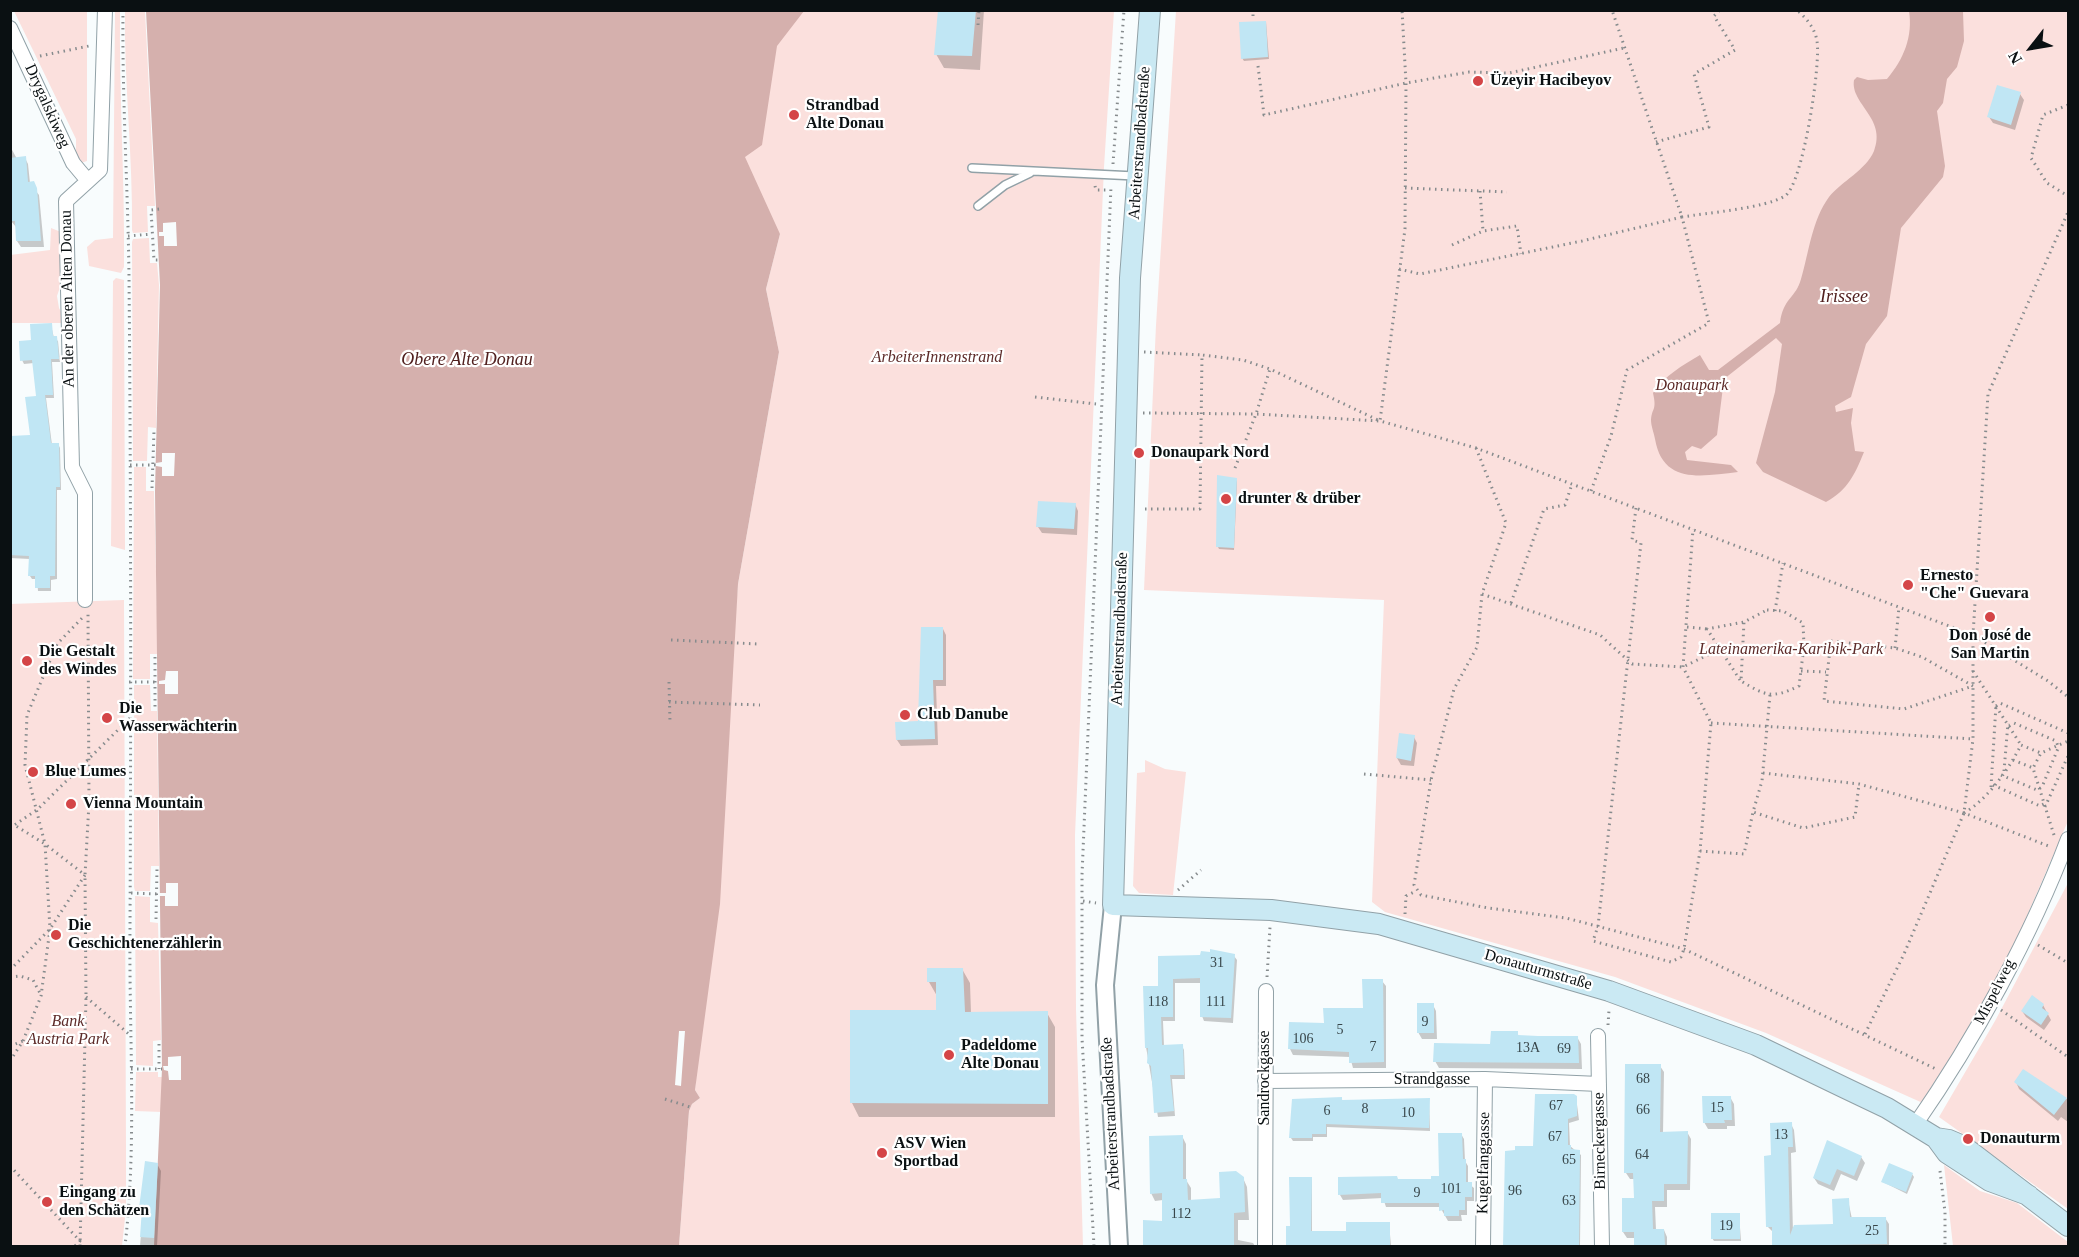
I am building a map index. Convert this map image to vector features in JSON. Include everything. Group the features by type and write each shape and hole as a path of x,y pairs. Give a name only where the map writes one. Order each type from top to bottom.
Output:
{"main road":[{"name":"Arbeiterstrandbadstraße","path":"1113,905 1128,351 1137,176 1150,10"},
{"name":"Donauturmstraße","path":"1113,905 1271,910 1379,924 1609,991 1756,1045 1887,1108 1936,1138 1963,1146 2068,1226"}],"street":[{"name":"An der oberen Alten Donau","path":"87,606 85,493 72,467 66,201 100,170 105,10"},
{"name":"Drygalskiweg","path":"10,28 73,163 88,181"},
{"name":"Mispelweg","path":"1915,1125 1950,1076 1991,1003 2066,846"},
{"name":"Arbeiterstrandbadstraße","path":"1113,905 1105,985 1119,1246"},
{"name":"Sandrockgasse","path":"1265,1246 1266,991"},
{"name":"Birneckergasse","path":"1598,1036 1602,1246"},
{"name":"Strandgasse","path":"1265,1081 1485,1079 1599,1084"},
{"name":"Kugelfanggasse","path":"1483,1246 1485,1079"}],"lane":[{"path":"972,168 1137,176"},
{"path":"978,206 1005,185 1032,172"}],"path":[{"path":"123,10 122,96 128,180 131,1036 128,1214 124,1246"},
{"path":"978,26 979,10"},
{"path":"1094,1246 1082,1038 1082,875 1112,176 1124,10"},
{"path":"1253,10 1253,16"},
{"path":"1380,421 1405,229 1406,83 1402,10"},
{"path":"1591,491 1611,436 1627,370 1709,323 1682,217 1612,10"},
{"path":"1656,142 1709,127 1694,74 1735,50 1714,16 1720,10"},
{"path":"1399,269 1420,274 1786,196 1796,183 1806,137 1817,63 1817,39 1808,20 1797,10"},
{"path":"26,59 104,43"},
{"path":"1258,66 1263,115 1406,83 1469,72 1509,73 1623,48"},
{"path":"2068,105 2043,115 2031,158 2046,183 2068,196"},
{"path":"1085,186 1107,190"},
{"path":"1406,188 1507,192"},
{"path":"1480,191 1483,231"},
{"path":"159,209 151,210 154,260 161,260"},
{"path":"1865,1034 1904,954 1964,813 1973,739 1973,635 1988,394 2068,212"},
{"path":"1452,245 1483,231 1518,226 1521,254"},
{"path":"128,236 152,234"},
{"path":"1128,351 1243,360 1270,369 1380,421 1476,448 1973,635 2048,681 2068,697"},
{"path":"1145,509 1200,510 1202,355"},
{"path":"1235,468 1270,369"},
{"path":"1035,398 1096,404"},
{"path":"1148,414 1256,414 1380,421"},
{"path":"152,488 154,431"},
{"path":"1476,448 1506,523 1482,594 1477,647 1454,690 1431,780 1414,885 1416,891 1420,895 1477,906 1566,918 1684,949 1950,1076"},
{"path":"130,465 154,465"},
{"path":"1511,603 1544,509 1565,505 1572,484"},
{"path":"1636,508 1632,540 1641,543 1598,926 1593,941 1671,962 1681,957 1684,949 1700,851 1711,723 1683,667 1693,529"},
{"path":"1775,611 1783,563"},
{"path":"1482,594 1600,635 1632,664 1683,667 1720,649"},
{"path":"80,1246 86,997 85,875 89,758 87,606"},
{"path":"10,1061 23,1041 41,996 50,929 45,844 25,765 27,715 57,644 87,606"},
{"path":"1895,648 1899,607"},
{"path":"1687,627 1707,629 1744,622 1767,610 1783,611 1803,623 1804,645 1798,686 1780,695 1770,695 1741,681 1707,629"},
{"path":"1741,681 1744,622"},
{"path":"671,640 758,644"},
{"path":"1831,641 1895,648 1922,657 1973,686 1904,709 1824,701 1831,641"},
{"path":"1804,645 1830,648"},
{"path":"155,657 157,682 155,708"},
{"path":"1801,671 1826,672"},
{"path":"1973,671 2021,745 2041,753"},
{"path":"129,682 157,682"},
{"path":"669,682 670,722"},
{"path":"1700,851 1744,854 1763,773 1770,695"},
{"path":"669,702 760,705"},
{"path":"1996,705 2000,703 2068,733"},
{"path":"1992,786 1996,705"},
{"path":"10,828 38,810 130,718"},
{"path":"1711,723 1973,739"},
{"path":"2008,724 2014,723 2056,741 2058,746"},
{"path":"2004,771 2002,769 2008,724"},
{"path":"2066,846 2054,836 2033,768 2041,753 2068,741"},
{"path":"1964,813 1975,807 2013,760 2021,745"},
{"path":"2039,788 2058,746"},
{"path":"2045,805 2068,756"},
{"path":"2013,760 2033,768"},
{"path":"1763,773 1859,784 1964,813 2066,846"},
{"path":"1364,774 1431,780"},
{"path":"2001,775 2035,790 2039,788"},
{"path":"1753,812 1803,828 1855,817 1859,784"},
{"path":"1992,786 2040,806 2045,805"},
{"path":"16,826 45,844 85,875"},
{"path":"156,920 157,868"},
{"path":"1175,907 1178,890 1201,870"},
{"path":"10,970 50,929 85,875"},
{"path":"1404,931 1406,896 1416,891"},
{"path":"130,893 158,894"},
{"path":"1266,991 1271,910"},
{"path":"2024,936 2068,963"},
{"path":"10,977 20,976 33,980 41,996"},
{"path":"86,997 131,1036"},
{"path":"1991,1003 2068,1058"},
{"path":"1598,1036 1608,1029 1609,1004"},
{"path":"10,1046 23,1041"},
{"path":"131,1069 161,1069 159,1044"},
{"path":"665,1099 690,1107"},
{"path":"10,1166 80,1241"},
{"path":"1940,1169 1945,1212 1945,1246"},
{"path":"75,1246 80,1241"}],"green space":[{"path":"14,11 87,11 87,161 81,163 76,154 76,139"},
{"path":"115,11 120,11 124,235 124,267 121,273 89,266 87,247 95,240 113,238"},
{"path":"125,11 145,11 155,206 147,206 148,232 133,233 132,230"},
{"name":"ArbeiterInnenstrand","path":"477,11 1114,11 1104,167 1075,835 1076,1009 1083,1246 679,1246 689,1111 692,1104 700,1098 695,1090 738,584 779,352 766,289 780,234"},
{"name":"Donaupark","path":"1176,11 2068,11 2068,821 1992,997 1925,1104 1766,1033 1615,977 1385,912 1372,902 1384,600 1144,590 1156,325"},
{"path":"51,228 66,234 62,281 57,296 59,308 67,323 11,323 10,255 50,250"},
{"path":"149,238 150,263 157,263 159,285 156,428 148,427 147,461 133,461 132,242 133,239"},
{"path":"116,278 124,280 125,550 111,546 113,281"},
{"path":"134,467 146,467 146,491 154,491 158,654 150,654 150,679 133,679"},
{"name":"Bank Austria Park","path":"124,600 126,1209 122,1246 11,1246 10,604"},
{"path":"134,685 150,685 151,711 157,711 159,866 151,866 150,891 135,891 134,887"},
{"path":"1145,760 1165,769 1186,772 1173,895 1139,893 1133,886 1137,773 1145,772"},
{"path":"2068,883 2068,1209 1939,1117 1995,1021"},
{"path":"135,896 150,897 150,922 158,923 161,1040 153,1041 153,1066 136,1065"},
{"path":"136,1072 158,1072 158,1077 162,1077 162,1112 135,1111"},
{"path":"1944,1165 1980,1191 2017,1203 2068,1242 2068,1246 1953,1246"}],"water":[{"name":"Obere Alte Donau","path":"146,11 804,11 777,46 762,145 745,157 780,234 766,289 779,352 738,584 720,904 695,1090 700,1098 692,1104 689,1111 679,1246 154,1246 162,1069 155,491 160,285"},
{"name":"Irissee","path":"1909,11 1963,11 1964,41 1957,67 1947,79 1943,103 1937,111 1945,166 1943,177 1901,228 1887,316 1866,344 1851,397 1835,406 1836,412 1853,408 1851,423 1855,451 1864,452 1850,481 1826,502 1763,472 1756,463 1775,392 1782,344 1776,338 1724,379 1717,435 1701,449 1692,446 1685,452 1687,460 1731,465 1738,472 1698,475 1675,471 1659,454 1651,425 1654,406 1653,393 1668,376 1700,355 1709,370 1718,370 1780,323 1784,308 1799,285 1815,226 1823,206 1834,191 1860,170 1874,151 1877,139 1876,129 1857,97 1854,80 1857,77 1868,80 1887,79 1906,47 1910,29"}],"pier":[{"path":"176,222 177,246 164,246 164,236 159,236 159,232 163,232 163,223"},
{"path":"162,453 175,453 174,476 162,476 162,467 156,466 156,463 162,462"},
{"path":"166,671 178,671 178,694 165,694 165,684 159,684 159,681 165,680"},
{"path":"166,883 178,883 178,906 165,906 165,896 159,896 159,893 166,893"},
{"path":"679,1031 685,1031 681,1086 675,1085"},
{"path":"181,1056 181,1080 169,1080 168,1071 164,1070 163,1066 168,1066 168,1057"}],"building":[{"path":"938,10 976,10 972,56 934,55"},
{"path":"1266,21 1268,57 1241,59 1239,22"},
{"path":"1997,85 2021,92 2011,125 1987,117"},
{"path":"26,156 28,182 34,181 37,188 41,241 16,241 15,221 10,221 10,158"},
{"path":"52,323 53,336 57,336 59,359 51,359 53,395 45,395 51,443 59,443 60,487 56,487 55,576 50,576 50,588 35,588 35,576 28,576 29,556 10,555 10,436 30,435 25,397 36,396 32,360 20,361 19,341 31,340 30,324"},
{"name":"drunter & drüber","path":"1217,475 1237,478 1234,548 1216,547"},
{"path":"1038,501 1076,503 1074,529 1036,527"},
{"path":"921,627 943,627 943,680 933,680 935,739 896,740 895,722 918,721"},
{"path":"1399,733 1415,735 1411,761 1396,758"},
{"path":"1210,949 1235,954 1231,1018 1200,1017 1200,978 1173,979 1173,1017 1161,1017 1162,1045 1183,1044 1184,1075 1170,1075 1174,1111 1154,1113 1151,1066 1147,1063 1148,1048 1145,1048 1143,986 1158,986 1158,956 1200,955 1201,951 1210,952"},
{"name":"Padeldome Alte Donau","path":"927,968 963,968 965,1012 1048,1011 1048,1104 850,1103 850,1010 936,1010 936,982 927,982"},
{"path":"1362,979 1383,979 1384,1062 1349,1063 1349,1052 1288,1049 1289,1022 1324,1023 1323,1008 1363,1008"},
{"path":"2032,995 2044,1004 2042,1008 2049,1013 2041,1025 2021,1011"},
{"path":"1417,1003 1434,1003 1434,1033 1417,1033"},
{"path":"1491,1031 1518,1031 1518,1035 1578,1036 1579,1063 1433,1062 1434,1043 1490,1044"},
{"path":"1625,1064 1661,1064 1660,1132 1688,1131 1687,1184 1664,1184 1664,1201 1652,1201 1653,1229 1664,1229 1665,1246 1634,1246 1634,1232 1622,1232 1622,1198 1634,1198 1633,1173 1624,1173"},
{"path":"2023,1069 2067,1098 2054,1115 2014,1082"},
{"path":"1535,1094 1574,1094 1577,1096 1577,1116 1568,1119 1568,1145 1571,1145 1571,1149 1580,1150 1579,1246 1503,1246 1505,1151 1515,1150 1515,1146 1533,1146"},
{"path":"1702,1096 1731,1096 1732,1120 1724,1120 1725,1123 1703,1123"},
{"path":"1342,1097 1342,1100 1430,1098 1429,1128 1326,1124 1326,1134 1312,1134 1312,1138 1289,1138 1292,1099"},
{"path":"1792,1122 1793,1147 1788,1147 1790,1235 1794,1225 1833,1224 1832,1199 1849,1198 1850,1217 1886,1217 1887,1244 1772,1246 1772,1227 1766,1227 1764,1156 1771,1155 1770,1123"},
{"path":"1438,1133 1462,1133 1463,1159 1466,1159 1466,1182 1472,1182 1472,1197 1465,1197 1465,1210 1459,1210 1459,1216 1444,1216 1444,1210 1439,1211 1439,1203 1381,1203 1381,1193 1338,1195 1338,1177 1397,1176 1398,1179 1431,1179 1431,1176 1439,1176"},
{"path":"1183,1135 1183,1179 1187,1179 1188,1200 1220,1198 1219,1172 1236,1171 1244,1177 1245,1212 1234,1213 1234,1246 1143,1246 1143,1220 1162,1221 1162,1193 1150,1194 1149,1136"},
{"path":"1827,1140 1862,1156 1854,1176 1837,1169 1830,1185 1813,1178"},
{"path":"145,1161 158,1163 154,1238 140,1237 142,1208 139,1208"},
{"path":"1889,1163 1913,1173 1906,1192 1881,1182"},
{"path":"1289,1177 1312,1177 1311,1231 1346,1231 1346,1222 1390,1222 1390,1246 1286,1246 1286,1226 1290,1226"},
{"path":"1711,1213 1740,1213 1740,1239 1711,1239"}],"place":[{"name":"Üzeyir Hacibeyov","path":"1478,81"},
{"name":"Strandbad Alte Donau","path":"794,115"},
{"name":"Donaupark Nord","path":"1139,453"},
{"name":"drunter & drüber","path":"1226,499"},
{"name":"Ernesto \"Che\" Guevara","path":"1908,585"},
{"name":"Don José de San Martin","path":"1990,617"},
{"name":"Die Gestalt des Windes","path":"27,661"},
{"name":"Club Danube","path":"905,715"},
{"name":"Die Wasserwächterin","path":"107,718"},
{"name":"Blue Lumes","path":"33,772"},
{"name":"Vienna Mountain","path":"71,804"},
{"name":"Die Geschichtenerzählerin","path":"56,935"},
{"name":"Padeldome Alte Donau","path":"949,1055"},
{"name":"Donauturm","path":"1968,1139"},
{"name":"ASV Wien Sportbad","path":"882,1153"},
{"name":"Eingang zu den Schätzen","path":"47,1202"}],"park label":[{"name":"Lateinamerika-Karibik-Park","path":"1791,650"}]}
